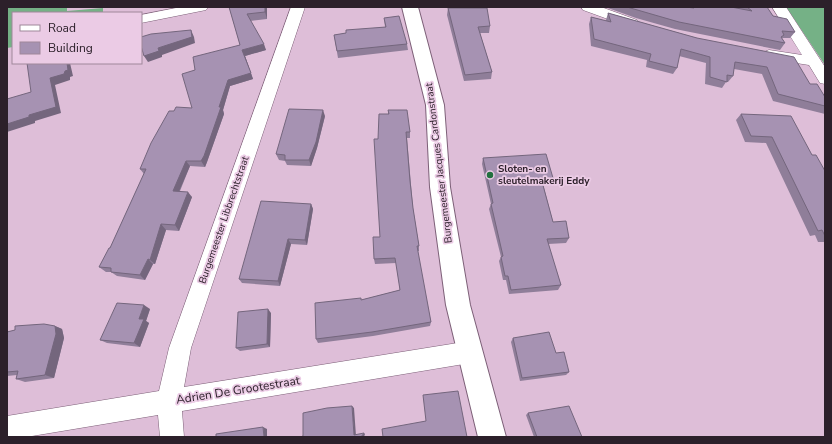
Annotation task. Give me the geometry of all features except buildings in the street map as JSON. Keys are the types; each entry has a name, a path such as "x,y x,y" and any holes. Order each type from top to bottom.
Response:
{"street":[{"path":"142,19 202,7"},
{"name":"Burgemeester Libbrechtstraat","path":"172,437 169,401 180,348 298,7"},
{"name":"Burgemeester Jacques Cardonstraat","path":"410,7 414,18 434,105 440,187 458,305 492,437"},
{"path":"588,7 614,18 648,28"},
{"path":"779,7 825,78"},
{"path":"755,52 783,58 813,61"},
{"name":"Adrien De Grootestraat","path":"7,428 470,352"}],"green space":[{"path":"7,7 67,7 67,11 103,8 103,12 12,12 12,47 7,48"},
{"path":"786,7 825,7 825,65"}],"place":[{"name":"Sloten- en sleutelmakerij Eddy","path":"490,175"}]}
